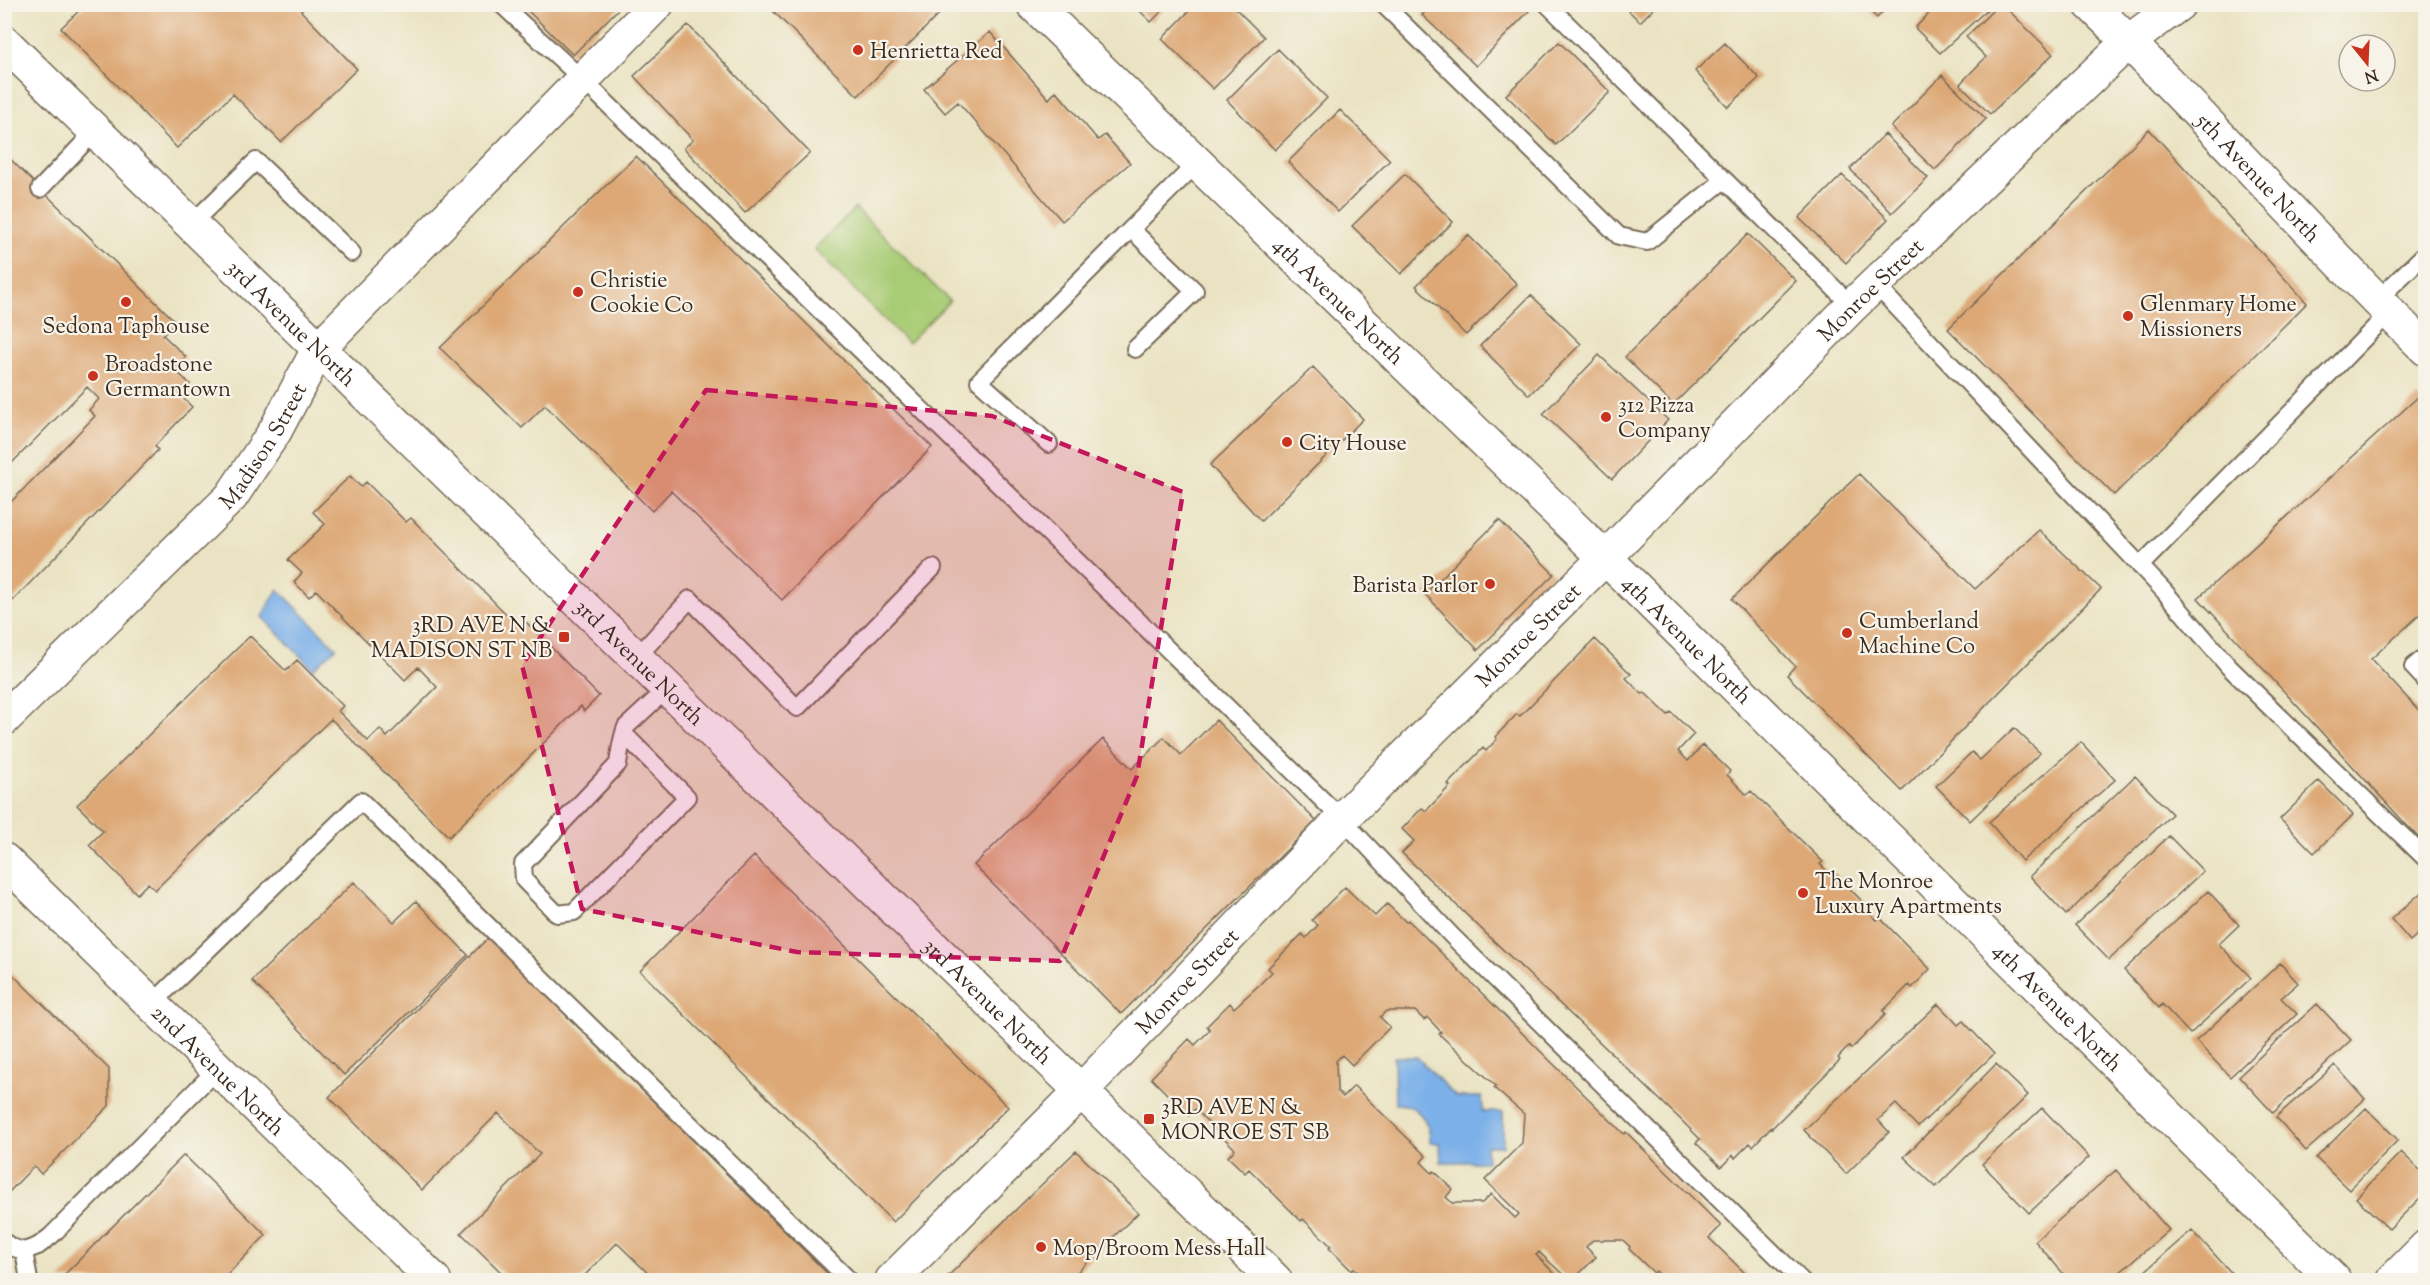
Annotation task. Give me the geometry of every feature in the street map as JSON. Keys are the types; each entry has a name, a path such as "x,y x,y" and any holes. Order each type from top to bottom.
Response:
{"street":[{"name":"Madison Street","path":"4,719 231,497 275,431 319,348 657,4"},
{"name":"4th Avenue North","path":"1033,4 1605,558 2334,1281"},
{"name":"5th Avenue North","path":"2090,4 2160,72 2382,307 2426,349"},
{"name":"Monroe Street","path":"892,1281 1081,1090 1342,819 1605,558 1852,306 2128,42 2179,4"},
{"name":"3rd Avenue North","path":"4,42 1275,1281"},
{"name":"2nd Avenue North","path":"4,860 434,1281"},
{"path":"2393,1281 2426,1247"}],"lane":[{"path":"501,4 582,79 1342,819 1452,936 1801,1281"},
{"path":"1383,4 1619,236 1647,243 1724,180"},
{"path":"1547,4 1852,306"},
{"path":"39,189 96,130"},
{"path":"191,224 255,162 352,253"},
{"path":"1049,444 979,381 1196,164"},
{"path":"1131,230 1195,291 1135,349"},
{"path":"2140,566 2382,307 2426,253"},
{"path":"1875,284 2140,566 2229,667 2426,859"},
{"path":"636,658 690,599 797,708 933,568"},
{"path":"2426,656 2413,667 2426,681"},
{"path":"624,734 687,797 574,912 557,914 524,880 523,864 618,764 624,734 626,727 668,688"},
{"path":"152,1004 361,801 849,1281"},
{"path":"4,1242 24,1251 38,1246 51,1236 217,1069"},
{"path":"24,1251 29,1281"}],"highlighted area":[{"path":"706,390 992,416 1183,492 1137,776 1060,961 797,952 582,909 522,665"}],"green space":[{"path":"855,208 950,301 908,343 814,249"}],"water":[{"path":"278,589 336,648 313,669 262,617"},
{"path":"1394,1057 1417,1057 1456,1097 1482,1097 1483,1112 1503,1112 1503,1146 1486,1146 1487,1162 1441,1162 1440,1143 1430,1143 1428,1128 1421,1115 1410,1107 1395,1104"}],"building":[{"path":"86,4 308,4 301,11 357,69 281,142 233,94 177,148 61,28"},
{"path":"521,4 623,4 573,55"},
{"name":"Henrietta Red","path":"766,4 949,4 858,96"},
{"path":"1133,4 1169,4 1151,22"},
{"path":"1196,4 1231,4 1264,37 1213,89 1162,39"},
{"path":"1432,4 1523,4 1529,11 1476,66 1422,15"},
{"path":"1622,4 1658,4 1640,22"},
{"path":"1863,4 1890,4 1877,18"},
{"path":"1938,4 1993,4 1940,53 1915,28"},
{"path":"1999,4 2002,4 2053,54 1990,114 1960,84 1986,57 1966,37"},
{"path":"688,25 810,153 745,213 684,148 693,140 634,76"},
{"path":"990,32 1049,99 1056,91 1098,140 1105,135 1130,163 1062,221 958,102 945,113 924,89"},
{"path":"1559,42 1610,92 1556,145 1506,95"},
{"path":"1725,43 1759,78 1728,107 1695,71"},
{"path":"1278,49 1327,98 1275,150 1227,100"},
{"path":"1942,75 1986,119 1935,170 1891,127"},
{"path":"1340,110 1390,160 1338,212 1288,162"},
{"name":"Glenmary Home Missioners","path":"2149,129 2307,303 2114,495 1948,329"},
{"path":"1885,134 1928,178 1892,213 1850,169"},
{"name":"Broadstone Germantown","path":"5,154 176,322 163,335 186,357 174,369 190,384 180,395 192,407 155,446 158,450 4,610 4,497 10,503 95,416 89,410 99,399 87,387 5,470"},
{"path":"636,156 932,447 782,600 671,491 652,511 545,405 522,428 440,348"},
{"path":"1405,174 1453,222 1401,274 1352,226"},
{"path":"1842,175 1888,219 1846,263 1799,218"},
{"path":"1748,234 1796,281 1673,405 1625,357"},
{"path":"1468,235 1517,284 1466,335 1416,286"},
{"path":"1531,295 1581,344 1529,395 1480,346"},
{"name":"312 Pizza Company","path":"1599,355 1668,420 1612,479 1543,414"},
{"name":"City House","path":"1313,367 1363,419 1261,521 1210,465"},
{"path":"2418,397 2426,405 2426,609 2371,659 2426,718 2426,846 2198,598"},
{"path":"1859,474 1975,589 2039,530 2101,589 1902,791 1787,675 1795,666 1732,599"},
{"path":"350,476 361,487 366,482 406,522 411,518 520,628 526,622 599,696 584,711 581,706 449,837 331,719 155,890 148,883 137,894 89,845 103,831 77,805 250,636 286,671 297,660 343,706 338,711 368,741 380,729 387,737 437,687 418,667 405,680 316,590 309,597 294,582 302,573 288,560 325,524 313,512"},
{"name":"Barista Parlor","path":"1499,520 1554,574 1478,650 1425,594"},
{"path":"1595,639 1631,674 1626,678 1642,694 1645,693 1668,715 1671,712 1694,734 1678,751 1688,761 1703,745 1730,771 1727,775 1747,795 1751,791 1823,862 1820,864 1831,875 1834,873 1869,908 1866,910 1877,920 1880,918 1930,969 1912,988 1909,985 1883,1011 1886,1014 1851,1049 1849,1046 1838,1058 1840,1060 1753,1146 1750,1143 1735,1158 1733,1155 1721,1167 1696,1143 1700,1139 1680,1119 1402,853 1414,841 1402,829 1422,808 1426,811 1450,786 1448,784 1483,748 1486,751 1497,739 1495,737 1517,714 1520,716"},
{"path":"1216,720 1316,821 1121,1014 974,865 1103,739 1132,769 1164,737 1181,755"},
{"path":"2014,728 2040,753 1970,821 1936,786 1972,752 1980,760"},
{"path":"2081,742 2115,780 2022,861 1989,822"},
{"path":"2135,776 2172,814 2066,915 2030,876"},
{"path":"2319,781 2353,815 2314,853 2280,819"},
{"path":"2169,836 2203,871 2109,960 2075,925"},
{"path":"754,856 1008,1107 893,1222 640,971"},
{"path":"354,882 394,922 416,901 468,955 344,1075 252,981"},
{"path":"1345,887 1375,916 1387,904 1406,922 1408,920 1624,1134 1626,1132 1721,1226 1709,1238 1752,1280 1662,1280 1662,1277 1656,1271 1654,1273 1623,1240 1593,1240 1586,1247 1596,1257 1573,1280 1569,1280 1539,1252 1536,1255 1557,1276 1552,1280 1367,1280 1354,1268 1352,1271 1329,1248 1331,1246 1303,1219 1301,1221 1249,1169 1245,1173 1228,1157 1235,1149 1195,1109 1189,1116 1151,1078 1189,1039 1195,1045 1210,1030 1207,1026 1230,1003 1234,1008 1259,985 1272,972 1268,968 1302,934 1306,938 1318,925 1312,920","holes":["1386,1011 1415,1011 1424,1020 1427,1017 1441,1032 1439,1034 1524,1114 1522,1143 1485,1180 1519,1214 1515,1218 1491,1194 1482,1203 1452,1203 1446,1197 1453,1189 1421,1162 1426,1156 1354,1086 1343,1097 1337,1091 1336,1061 1342,1055 1352,1065 1390,1027 1380,1017"]},
{"path":"2208,891 2239,925 2219,944 2251,978 2190,1034 2162,1004 2159,1008 2124,970"},
{"path":"2423,891 2426,894 2426,927 2410,941 2391,919"},
{"path":"488,938 834,1280 655,1280 617,1243 580,1280 509,1280 461,1233 540,1154 498,1113 422,1190 329,1097"},
{"path":"2280,963 2298,983 2281,998 2297,1014 2230,1077 2196,1041"},
{"path":"4,966 109,1069 109,1106 41,1174 34,1166 7,1194 4,1192"},
{"path":"1938,1004 1958,1025 1963,1021 1994,1054 1918,1127 1896,1104 1878,1120 1889,1132 1846,1174 1804,1130"},
{"path":"2317,1004 2351,1040 2273,1113 2239,1076"},
{"path":"1996,1064 2028,1095 1936,1187 1904,1157"},
{"path":"2335,1065 2365,1099 2306,1151 2276,1117"},
{"path":"2042,1108 2089,1157 2029,1213 1982,1164"},
{"path":"2366,1108 2398,1140 2349,1190 2316,1158"},
{"name":"Mop/Broom Mess Hall","path":"1076,1151 1138,1213 1069,1280 944,1280"},
{"path":"2401,1152 2426,1176 2426,1192 2389,1229 2356,1198"},
{"path":"184,1155 266,1235 222,1280 59,1280"},
{"path":"2116,1170 2169,1230 2111,1280 2069,1280 2035,1241"},
{"path":"2192,1230 2238,1280 2135,1280"}],"place":[{"name":"Henrietta Red","path":"858,50"},
{"name":"Christie Cookie Co","path":"578,292"},
{"name":"Sedona Taphouse","path":"126,302"},
{"name":"Glenmary Home Missioners","path":"2128,316"},
{"name":"Broadstone Germantown","path":"93,376"},
{"name":"312 Pizza Company","path":"1606,417"},
{"name":"City House","path":"1287,442"},
{"name":"Barista Parlor","path":"1490,584"},
{"name":"Cumberland Machine Co","path":"1847,633"},
{"name":"3RD AVE N & MADISON ST NB","path":"564,637"},
{"name":"The Monroe Luxury Apartments","path":"1803,893"},
{"name":"3RD AVE N & MONROE ST SB","path":"1149,1119"},
{"name":"Mop/Broom Mess Hall","path":"1041,1247"}]}
